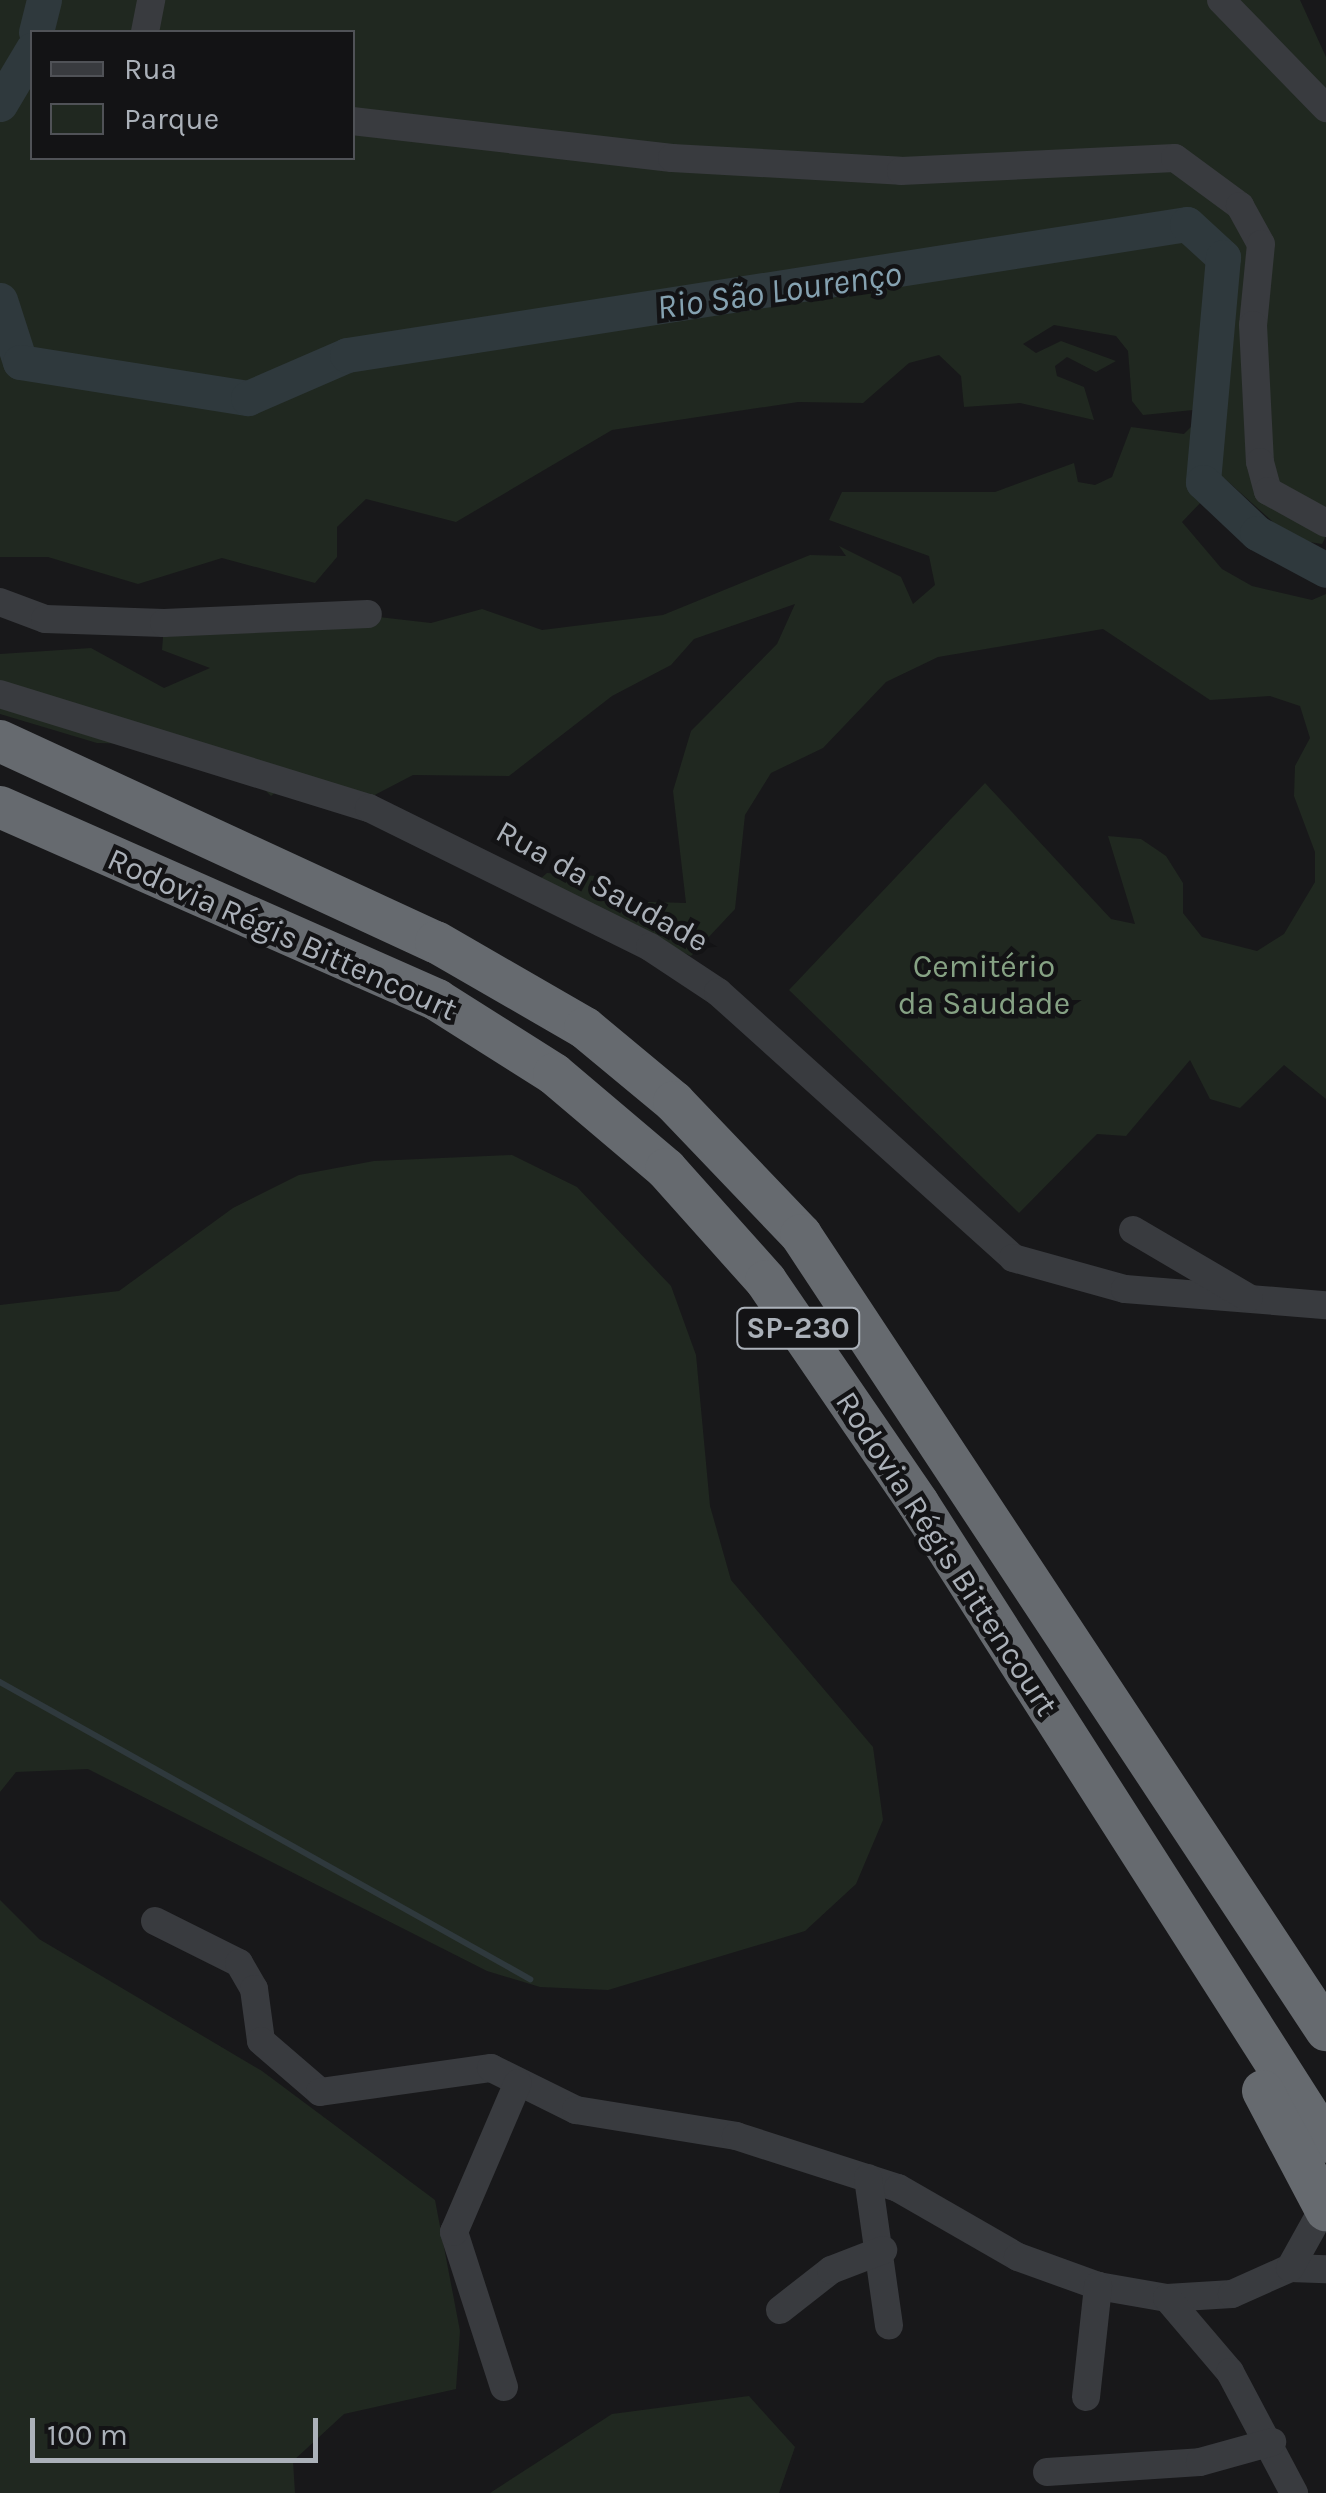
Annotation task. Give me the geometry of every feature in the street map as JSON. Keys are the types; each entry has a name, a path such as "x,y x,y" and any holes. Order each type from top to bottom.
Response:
{"highway":[{"name":"Rodovia Régis Bittencourt","path":"0,741 436,942 585,1028 674,1102 800,1236 1326,2030"},
{"name":"Rodovia Régis Bittencourt","path":"0,807 437,1000 554,1074 666,1169 766,1281 1326,2142"},
{"path":"1126,1830 1164,1925 1325,2209"}],"street":[{"path":"145,30 151,0"},
{"path":"1221,0 1326,108"},
{"path":"355,122 672,158 901,171 1175,158 1240,206 1262,244 1253,324 1260,462 1268,490 1326,523"},
{"path":"0,602 45,619 164,623 368,614"},
{"name":"Rua da Saudade","path":"0,694 370,808 650,947 718,992 1013,1258 1125,1288 1259,1304 1326,1305"},
{"path":"1133,1230 1259,1304"},
{"path":"156,1921 238,1963 254,1989 261,2041 320,2092 478,2066 576,2110 736,2136 868,2178 1018,2257 1098,2286 1167,2298 1232,2294 1290,2268 1326,2269"},
{"path":"504,2387 454,2232 518,2084"},
{"path":"868,2178 882,2250 889,2326"},
{"path":"1290,2268 1325,2209"},
{"path":"780,2310 831,2270 882,2250"},
{"path":"1086,2397 1098,2286"},
{"path":"1167,2298 1272,2442 1294,2493"},
{"path":"1047,2472 1200,2462 1272,2442"}],"green space":[{"name":"Cemitério da Saudade","path":"0,0 1300,0 1326,57 1326,536 1322,544 1292,539 1224,478 1182,522 1222,569 1252,586 1312,600 1326,594 1326,1099 1284,1065 1240,1108 1210,1099 1190,1060 1126,1136 1097,1134 1019,1213 789,990 985,783 1111,919 1135,924 1108,836 1141,839 1166,856 1183,883 1183,913 1202,937 1257,951 1284,934 1315,882 1315,852 1294,796 1295,766 1310,738 1300,706 1270,696 1210,700 1103,629 938,657 886,682 823,748 771,773 745,815 735,909 691,956 533,885 547,873 597,876 619,901 686,903 673,791 691,731 777,644 795,604 694,639 671,665 612,696 509,776 413,775 367,799 282,787 271,796 257,782 137,744 97,743 0,714 0,654 91,648 164,688 210,668 162,650 163,637 361,615 431,623 482,609 542,630 663,615 810,555 846,556 839,546 901,577 913,604 935,585 929,556 829,520 842,492 995,492 1074,463 1078,482 1095,485 1112,477 1131,427 1184,434 1200,418 1193,410 1143,415 1132,401 1128,351 1116,336 1054,325 1023,344 1036,353 1061,341 1116,361 1096,372 1067,357 1055,366 1057,376 1084,387 1094,420 1020,403 964,407 961,376 939,355 909,363 863,403 798,402 612,430 456,522 366,499 337,527 337,557 315,583 222,558 138,584 48,557 0,557"},
{"path":"512,1155 577,1187 671,1286 696,1355 710,1506 731,1580 873,1747 883,1820 856,1884 805,1931 608,1990 540,1987 487,1971 88,1769 16,1772 0,1792 0,1305 119,1291 233,1208 299,1175 374,1161"},
{"path":"0,1900 39,1939 262,2071 435,2200 460,2331 456,2389 344,2414 293,2461 295,2493 0,2493"},
{"path":"749,2396 795,2447 779,2493 490,2493 612,2414"}],"waterway":[{"name":"Rio São Lourenço","path":"36,30 44,0"},
{"name":"Rio São Lourenço","path":"0,104 30,53"},
{"name":"Rio São Lourenço","path":"0,300 20,362 248,398 347,355 1187,224 1223,257 1203,482 1257,533 1326,570"},
{"path":"0,1682 530,1979"}]}
